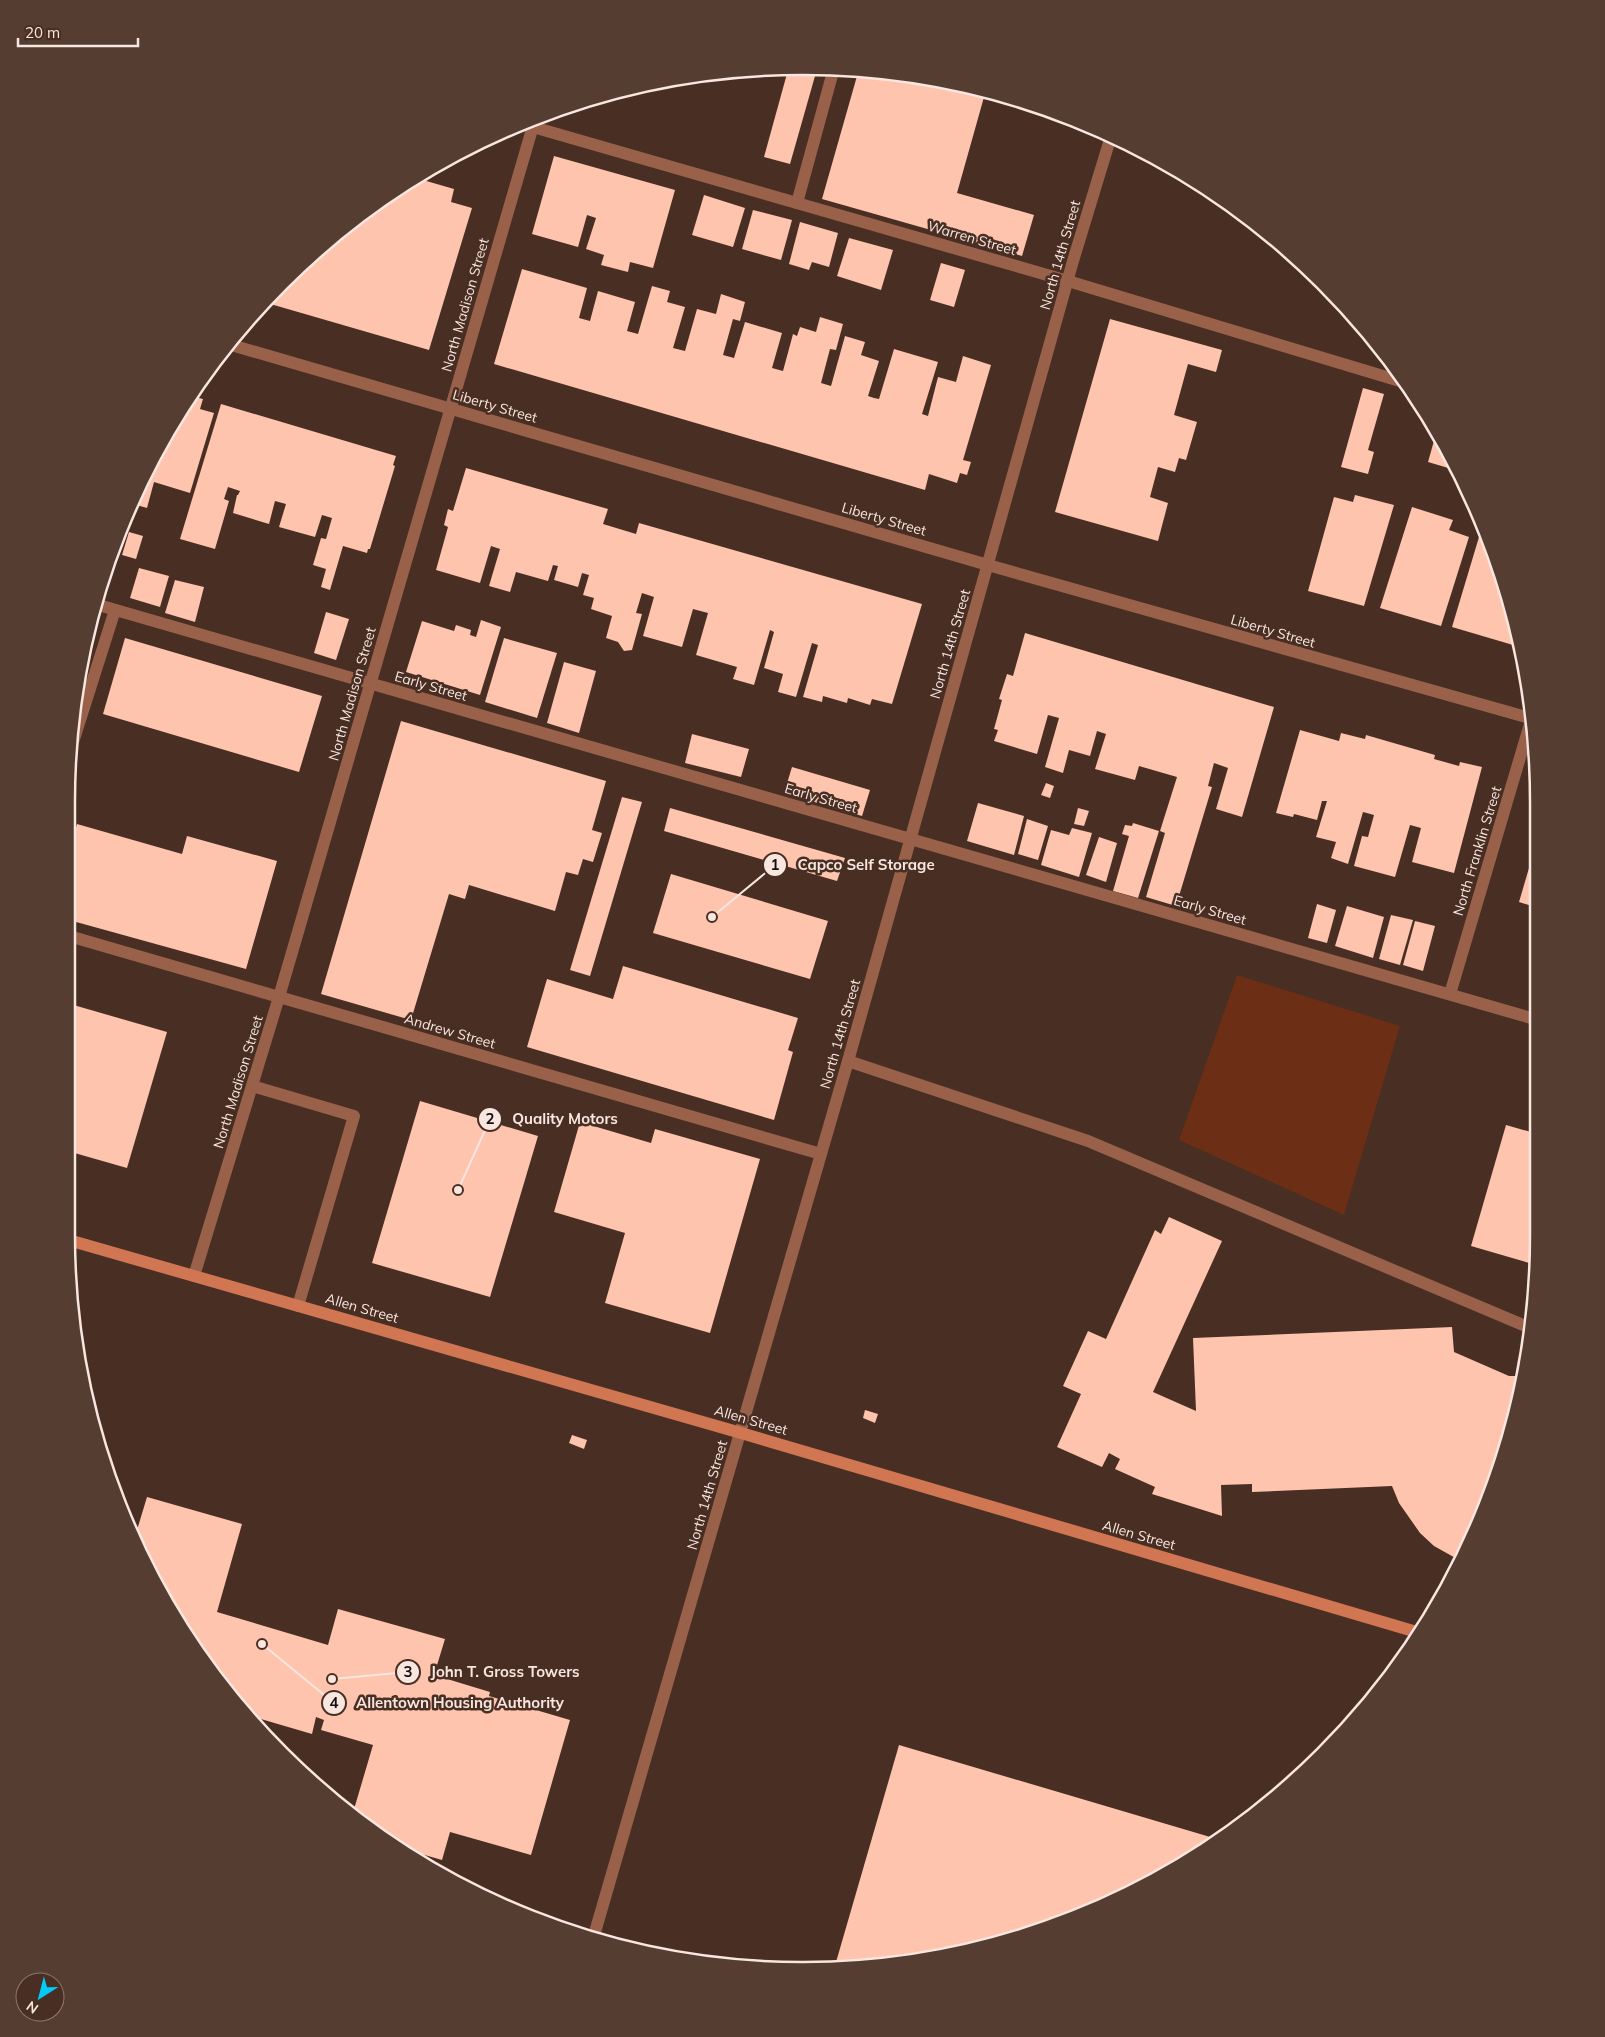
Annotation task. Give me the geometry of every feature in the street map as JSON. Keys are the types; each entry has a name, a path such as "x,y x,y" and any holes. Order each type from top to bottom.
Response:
{"street":[{"path":"797,203 832,76"},
{"name":"Warren Street","path":"539,125 1394,380"},
{"name":"North Madison Street","path":"194,1276 279,997 533,127"},
{"name":"North 14th Street","path":"595,1931 822,1154 1068,281 1109,143"},
{"name":"Liberty Street","path":"236,346 988,565 1525,716"},
{"name":"Early Street","path":"102,606 1530,1018"},
{"path":"80,720 115,610"},
{"name":"North Franklin Street","path":"1450,994 1526,737"},
{"name":"Andrew Street","path":"75,938 822,1154"},
{"path":"848,1061 1088,1140 1524,1326"},
{"path":"252,1086 354,1116 298,1306"},
{"name":"Allen Street","path":"75,1242 741,1433 1412,1631"}],"shaded area":[{"path":"1237,975 1400,1026 1344,1215 1179,1140"}],"building":[{"path":"786,76 815,76 790,164 764,157"},
{"path":"857,78 897,81 984,98 957,193 1034,215 1022,256 822,199"},
{"path":"554,156 675,190 653,268 630,262 628,272 601,265 604,255 586,249 596,218 587,215 578,247 532,234"},
{"path":"425,181 454,189 451,202 472,208 429,350 273,305 323,256 360,225"},
{"path":"704,195 745,208 733,247 692,235"},
{"path":"753,210 792,220 781,260 742,249"},
{"path":"800,222 838,233 829,267 812,262 809,270 789,264"},
{"path":"849,238 893,250 881,290 837,276"},
{"path":"941,263 965,270 954,307 930,300"},
{"path":"522,269 587,288 579,318 590,321 598,291 635,302 627,331 638,334 652,286 670,291 667,302 685,307 673,348 685,351 697,309 716,314 721,294 745,302 740,321 733,319 723,355 734,358 745,322 782,333 772,368 783,371 793,334 797,336 800,327 816,332 820,317 843,324 836,350 830,349 821,383 831,386 845,336 865,342 861,355 879,361 868,396 874,398 879,399 894,349 938,362 922,414 928,416 938,377 956,382 963,356 991,365 963,460 971,462 967,475 960,473 957,483 929,474 925,490 494,364"},
{"path":"1110,319 1222,350 1216,372 1188,364 1174,415 1197,422 1186,460 1179,458 1175,472 1158,467 1150,497 1168,503 1158,541 1055,512"},
{"path":"1363,388 1384,394 1368,450 1374,452 1368,474 1341,467"},
{"path":"198,398 203,399 200,409 214,413 190,493 154,482 147,508 139,506 150,481 172,439"},
{"path":"221,404 396,456 393,465 395,466 370,549 368,549 367,553 343,546 330,590 321,587 326,569 313,565 321,538 326,539 332,518 322,515 315,537 279,527 286,504 275,501 269,524 233,513 237,495 240,491 228,487 224,499 229,501 215,549 180,539"},
{"path":"1434,441 1448,468 1428,462"},
{"path":"466,468 608,509 603,524 636,534 639,523 922,604 892,704 872,699 870,705 848,698 847,703 823,696 822,702 803,697 818,645 812,643 796,697 778,692 783,674 764,668 774,632 770,630 754,685 733,679 737,667 696,655 708,613 693,609 682,647 643,636 654,597 642,593 636,613 642,614 632,650 624,651 618,642 606,638 612,616 591,609 594,598 583,595 589,575 582,573 578,587 554,580 558,566 553,565 548,581 516,572 510,592 489,586 500,549 491,546 480,583 436,570 448,527 444,525 448,509 453,511"},
{"path":"1355,495 1394,505 1364,606 1308,591 1334,497 1353,502"},
{"path":"1412,507 1453,520 1449,530 1469,537 1441,626 1380,608"},
{"path":"129,532 143,536 136,559 122,555"},
{"path":"1479,536 1505,614 1512,645 1452,627"},
{"path":"139,568 169,576 160,607 130,598"},
{"path":"175,580 204,587 195,622 165,613"},
{"path":"326,612 349,619 336,660 314,653"},
{"path":"481,620 501,627 480,695 406,672 422,621 454,631 456,625 471,630 470,635 476,637"},
{"path":"1025,633 1274,707 1242,817 1216,809 1228,768 1214,763 1208,786 1212,787 1176,906 1146,897 1165,833 1160,831 1177,777 1139,766 1135,780 1095,769 1106,734 1097,731 1090,756 1069,750 1063,773 1045,767 1059,718 1048,715 1037,754 994,741 998,730 994,729 1002,700 999,699 1007,674 1013,676"},
{"path":"125,638 322,696 299,772 103,714"},
{"path":"504,638 557,653 537,718 485,702"},
{"path":"564,662 596,671 579,733 547,723"},
{"path":"401,721 606,781 592,830 602,833 593,862 583,859 578,875 566,872 555,911 469,885 465,899 449,894 411,1020 321,994"},
{"path":"1300,730 1339,741 1341,733 1365,739 1366,735 1435,755 1434,759 1459,766 1460,762 1482,767 1454,873 1412,862 1421,828 1410,825 1395,877 1354,866 1362,836 1368,837 1374,815 1363,812 1348,864 1331,858 1336,842 1316,837 1327,801 1322,801 1317,820 1294,814 1293,817 1276,813"},
{"path":"692,734 749,749 741,777 685,763"},
{"path":"792,767 870,790 862,816 784,793"},
{"path":"1046,783 1054,786 1050,798 1041,795"},
{"path":"622,797 642,802 590,976 570,970"},
{"path":"978,803 1024,816 1014,855 967,841"},
{"path":"670,808 845,858 837,881 664,831"},
{"path":"1078,808 1089,811 1084,826 1074,824"},
{"path":"1027,819 1048,826 1038,860 1018,854"},
{"path":"1133,823 1159,831 1138,898 1113,891 1129,836 1122,834 1125,825 1132,826"},
{"path":"77,824 182,854 187,836 277,861 246,969 75,922 75,831"},
{"path":"1072,828 1092,833 1079,877 1041,865 1051,830 1069,835"},
{"path":"1099,837 1117,843 1106,882 1086,875"},
{"path":"1530,865 1530,905 1519,902"},
{"path":"671,874 828,921 810,979 653,933"},
{"path":"1317,904 1336,910 1327,943 1308,938"},
{"path":"1347,906 1384,917 1373,958 1335,946"},
{"path":"1391,915 1413,920 1400,965 1379,959"},
{"path":"1415,921 1435,926 1423,971 1403,965"},
{"path":"623,966 798,1018 788,1050 793,1052 774,1120 527,1047 547,979 613,999"},
{"path":"75,1005 167,1032 127,1168 75,1153"},
{"path":"420,1101 538,1136 490,1297 372,1263"},
{"path":"580,1122 651,1143 655,1129 760,1159 710,1333 605,1303 625,1233 554,1212"},
{"path":"1506,1125 1530,1132 1529,1263 1471,1246"},
{"path":"1169,1217 1222,1241 1153,1392 1196,1411 1193,1338 1452,1327 1454,1352 1509,1376 1516,1376 1505,1423 1491,1468 1475,1513 1454,1557 1434,1546 1420,1533 1399,1503 1392,1486 1252,1492 1252,1484 1221,1485 1222,1516 1152,1494 1155,1487 1115,1469 1120,1459 1109,1453 1102,1467 1057,1447 1081,1394 1063,1386 1088,1331 1106,1339 1155,1230 1161,1234"},
{"path":"865,1410 878,1414 875,1423 863,1418"},
{"path":"572,1435 587,1440 584,1449 569,1443"},
{"path":"147,1497 242,1524 217,1612 328,1645 338,1609 445,1639 434,1675 490,1692 489,1696 570,1720 531,1855 450,1832 442,1860 422,1854 360,1812 355,1807 373,1745 321,1730 324,1720 316,1717 312,1734 261,1719 225,1677 198,1639 172,1598 137,1529"},
{"path":"899,1745 1210,1837 1166,1865 1124,1887 1081,1907 1036,1923 991,1937 944,1948 897,1956 836,1961"}],"place":[{"name":"Capco Self Storage","path":"712,917"},
{"name":"Quality Motors","path":"458,1190"},
{"name":"Allentown Housing Authority","path":"262,1644"},
{"name":"John T. Gross Towers","path":"332,1679"}]}
